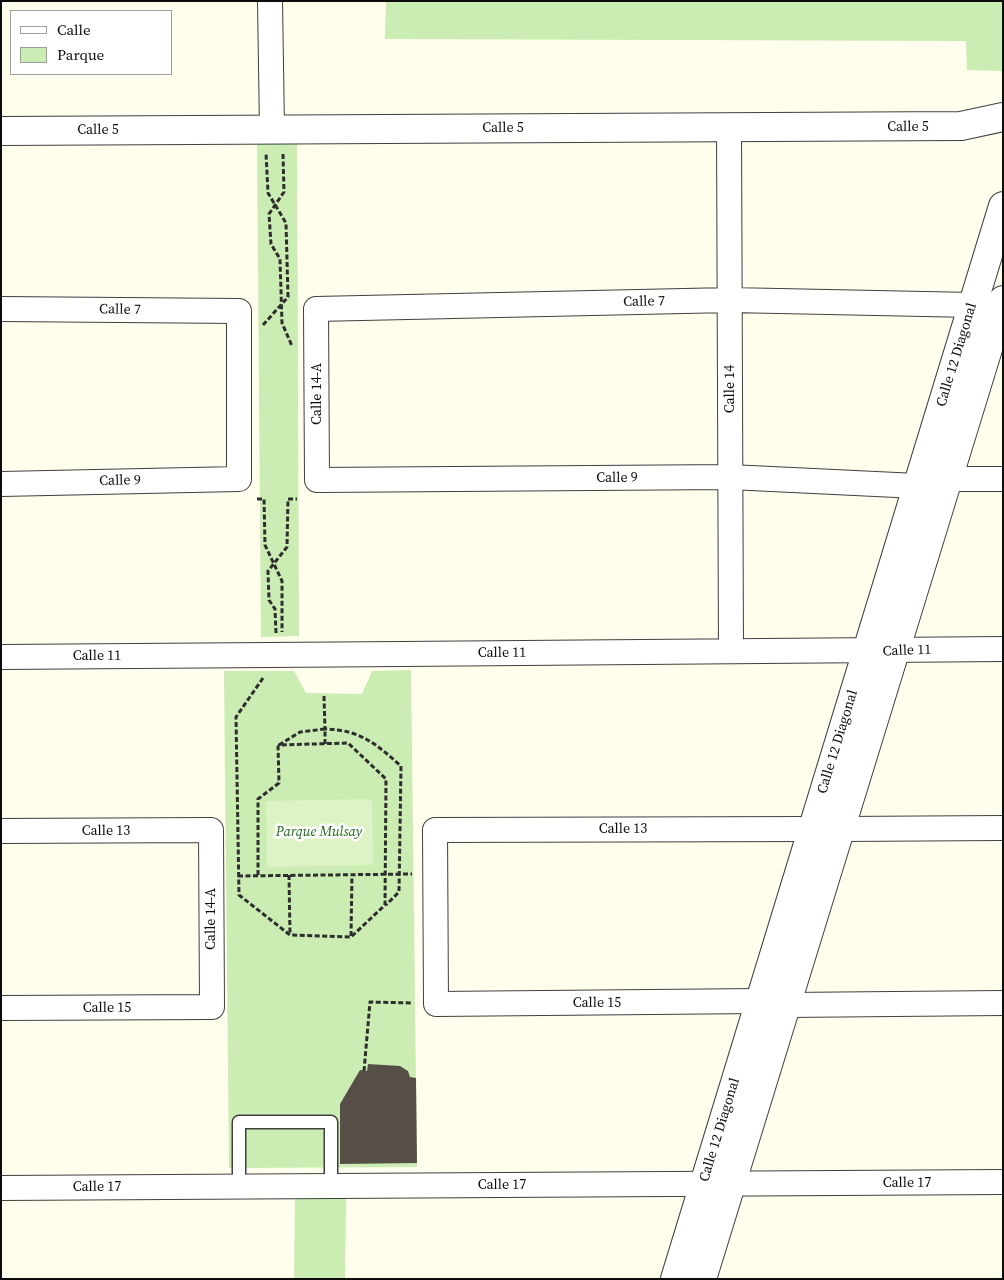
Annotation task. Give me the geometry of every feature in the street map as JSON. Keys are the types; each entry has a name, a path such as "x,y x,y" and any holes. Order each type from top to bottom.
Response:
{"street":[{"path":"270,1 274,142"},
{"name":"Calle 5","path":"1,131 274,142 729,127 961,126 1003,117"},
{"name":"Calle 14","path":"729,127 731,651"},
{"name":"Calle 12 Diagonal","path":"702,1279 717,1184 759,1001 1003,206"},
{"name":"Calle 7","path":"316,309 730,300 972,305"},
{"name":"Calle 12 Diagonal","path":"674,1279 717,1184 786,1005 1002,303"},
{"name":"Calle 7","path":"1,309 239,311 239,479"},
{"name":"Calle 14-A","path":"316,309 317,480"},
{"name":"Calle 9","path":"317,480 730,477 917,486"},
{"path":"948,479 1003,478"},
{"name":"Calle 9","path":"1,484 239,479"},
{"name":"Calle 11","path":"1,657 731,651 866,652 1003,649"},
{"path":"840,829 1003,828"},
{"name":"Calle 13","path":"426,1003 435,830 812,829"},
{"name":"Calle 14-A","path":"211,830 212,1007"},
{"name":"Calle 13","path":"1,831 211,830"},
{"name":"Calle 15","path":"426,1003 759,1001"},
{"path":"786,1005 1003,1003"},
{"name":"Calle 15","path":"1,1008 212,1007"},
{"name":"Calle 17","path":"1,1188 1003,1182"}],"lane":[{"path":"239,1187 239,1122 331,1122 331,1186"}],"path":[{"path":"262,326 288,297 286,223 268,193 274,142"},
{"path":"274,142 284,192 269,214 271,244 280,260 282,323 293,348"},
{"path":"257,499 264,499 264,545 282,581 282,634"},
{"path":"276,634 275,609 269,600 268,571 287,546 288,499 297,499"},
{"path":"265,675 236,717 239,895 290,936 350,937 399,892 401,766 376,743 345,730 324,729 300,732 278,745"},
{"path":"324,696 325,744"},
{"path":"278,745 348,743 386,779 385,905"},
{"path":"258,876 258,799 279,783 278,745"},
{"path":"350,937 352,874"},
{"path":"231,876 416,874"},
{"path":"289,875 290,936"},
{"path":"364,1071 370,1002 426,1003"}],"green space":[{"path":"386,1 1003,1 1003,71 967,70 966,41 385,39"},
{"path":"257,142 297,142 299,636 261,637"},
{"name":"Parque Mulsay","path":"411,670 417,1167 229,1168 224,671 294,671 306,693 362,694 372,671"},
{"path":"372,799 373,865 267,867 266,801"},
{"path":"346,1198 345,1279 294,1279 295,1199"}],"building":[{"path":"368,1064 400,1066 408,1071 410,1077 416,1078 417,1163 340,1164 340,1104 360,1070 367,1071"}]}
